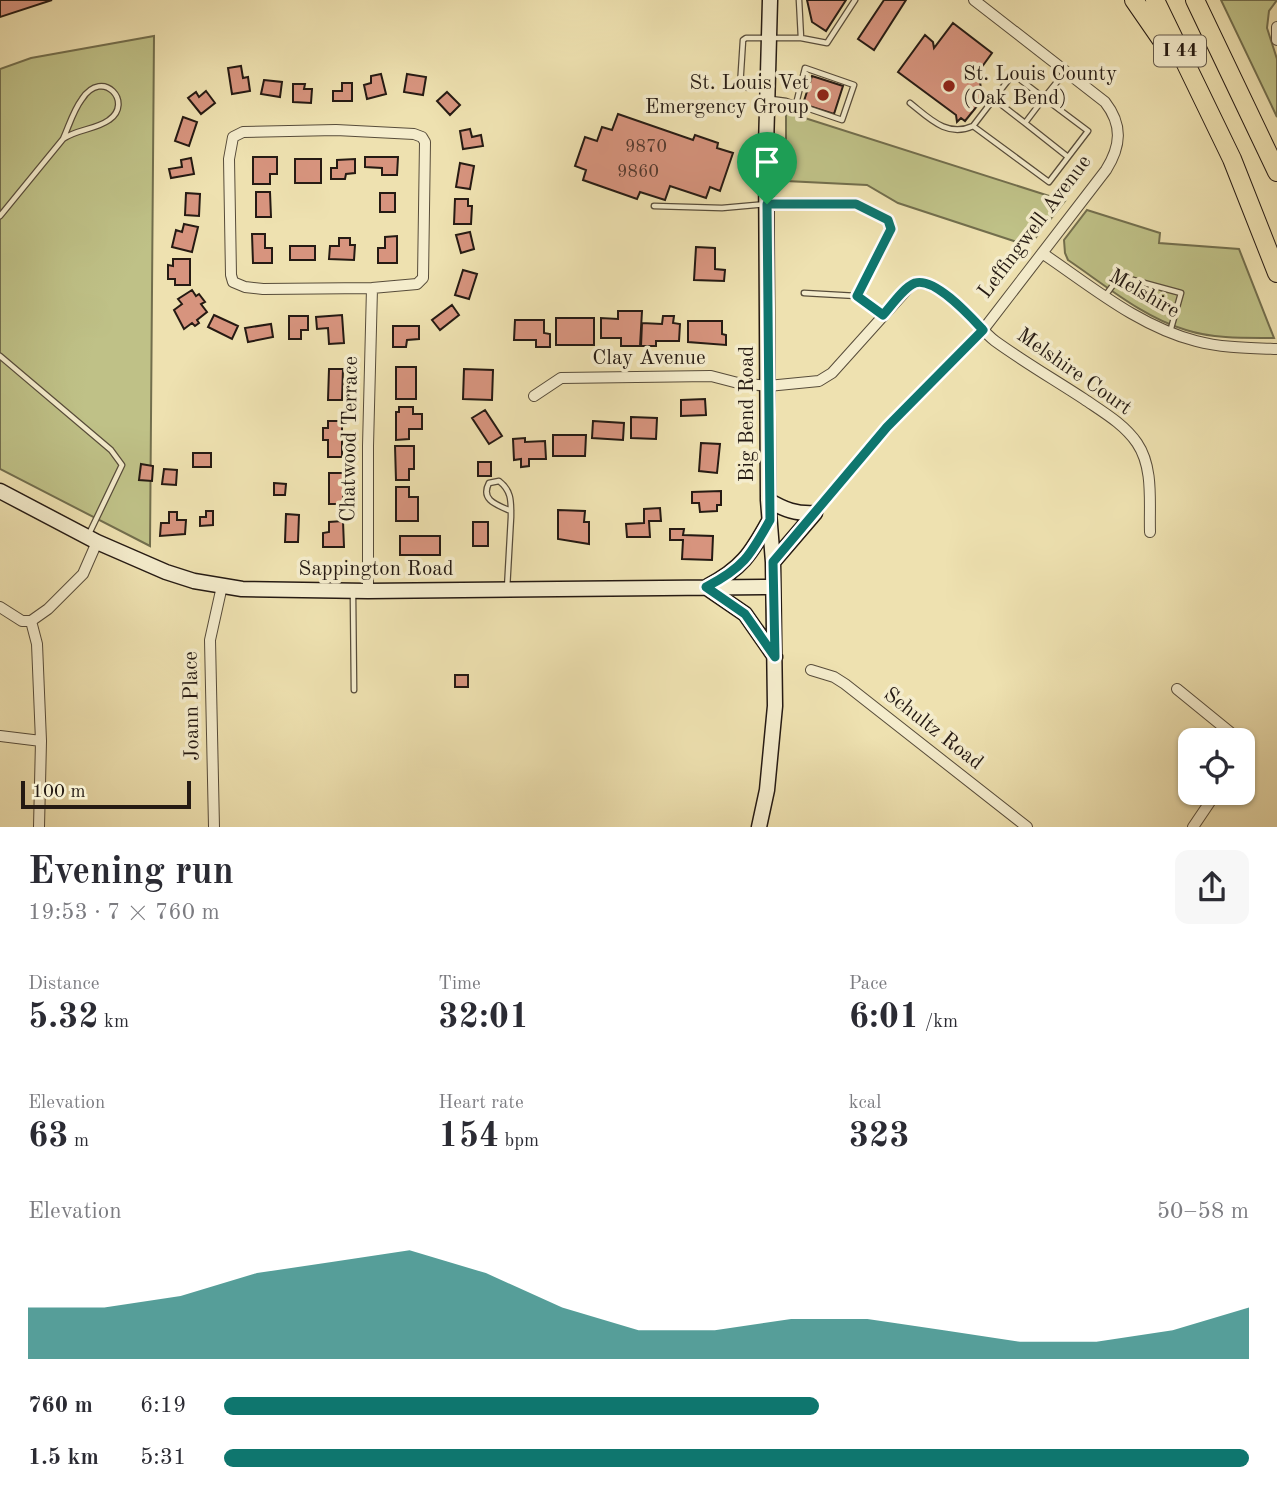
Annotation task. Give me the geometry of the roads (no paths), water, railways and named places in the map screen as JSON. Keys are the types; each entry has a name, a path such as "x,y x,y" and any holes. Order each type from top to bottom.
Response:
{"highway":[{"path":"1134,0 1204,102"},
{"name":"I 44","path":"1155,0 1251,205 1277,273"},
{"name":"I 44","path":"1195,0 1277,172"}],"main road":[{"name":"Big Bend Road","path":"759,827 767,790 775,706 773,562 768,500 767,94 770,0"},
{"name":"Sappington Road","path":"0,491 92,540 166,572 194,581 242,589 360,591 773,587"},
{"path":"768,500 788,511 799,514 815,513"},
{"name":"Leffingwell Avenue","path":"773,562 815,513"},
{"path":"770,520 743,564 706,587 745,614 775,657"}],"street":[{"path":"974,0 1065,71"},
{"path":"1277,27 1277,40"},
{"name":"Leffingwell Avenue","path":"815,513 887,427 983,330 1114,158 1119,129 1112,111 1105,102 1065,71"},
{"path":"336,130 381,131 422,137 426,152 422,278 417,284 372,288 262,289 233,282 229,159 233,137 243,132 336,130"},
{"name":"Melshire","path":"1042,253 1133,315 1170,333 1199,342 1277,349"},
{"name":"Melshire Court","path":"883,315 911,285 924,282 937,287 995,341 1113,418 1137,443 1149,467 1150,531"},
{"name":"Chatwood Terrace","path":"360,591 368,446 372,288"},
{"name":"Clay Avenue","path":"534,396 561,378 711,376 738,383 768,386 819,381 827,378 883,315"},
{"path":"0,607 22,621 31,621 48,609 83,574 92,540"},
{"name":"Joann Place","path":"214,827 210,640 222,586"},
{"path":"31,621 37,644 41,741 38,827"},
{"name":"Schultz Road","path":"811,670 834,677 845,684 1027,827"},
{"path":"1177,689 1225,728"},
{"path":"0,736 41,741"},
{"path":"1193,827 1208,805"}],"lane":[{"path":"799,0 801,38"},
{"path":"796,104 805,68 854,85 842,120 742,88 739,85 743,40 768,37 801,38 827,43 855,0"},
{"path":"1025,123 1065,71"},
{"path":"910,103 942,128 964,130 973,126 1013,75 1088,131 1049,181 973,126"},
{"path":"0,216 63,139 82,99 90,90 106,86 114,91 118,104 116,112 109,120 74,132 63,139"},
{"path":"994,99 1068,157"},
{"path":"654,206 722,208 767,204 856,204 888,220 891,229 857,296"},
{"path":"1105,296 1115,281 1122,277 1181,293 1170,333"},
{"path":"804,293 857,296 883,315"},
{"path":"0,356 111,450 122,465 92,540"},
{"path":"508,589 511,511 511,497 507,487 499,481 489,482 485,490 486,497 494,505 511,511"},
{"path":"354,690 360,591"}],"place":[{"name":"St. Louis County (Oak Bend)","path":"949,86"},
{"name":"St. Louis Vet Emergency Group","path":"823,95"}]}
